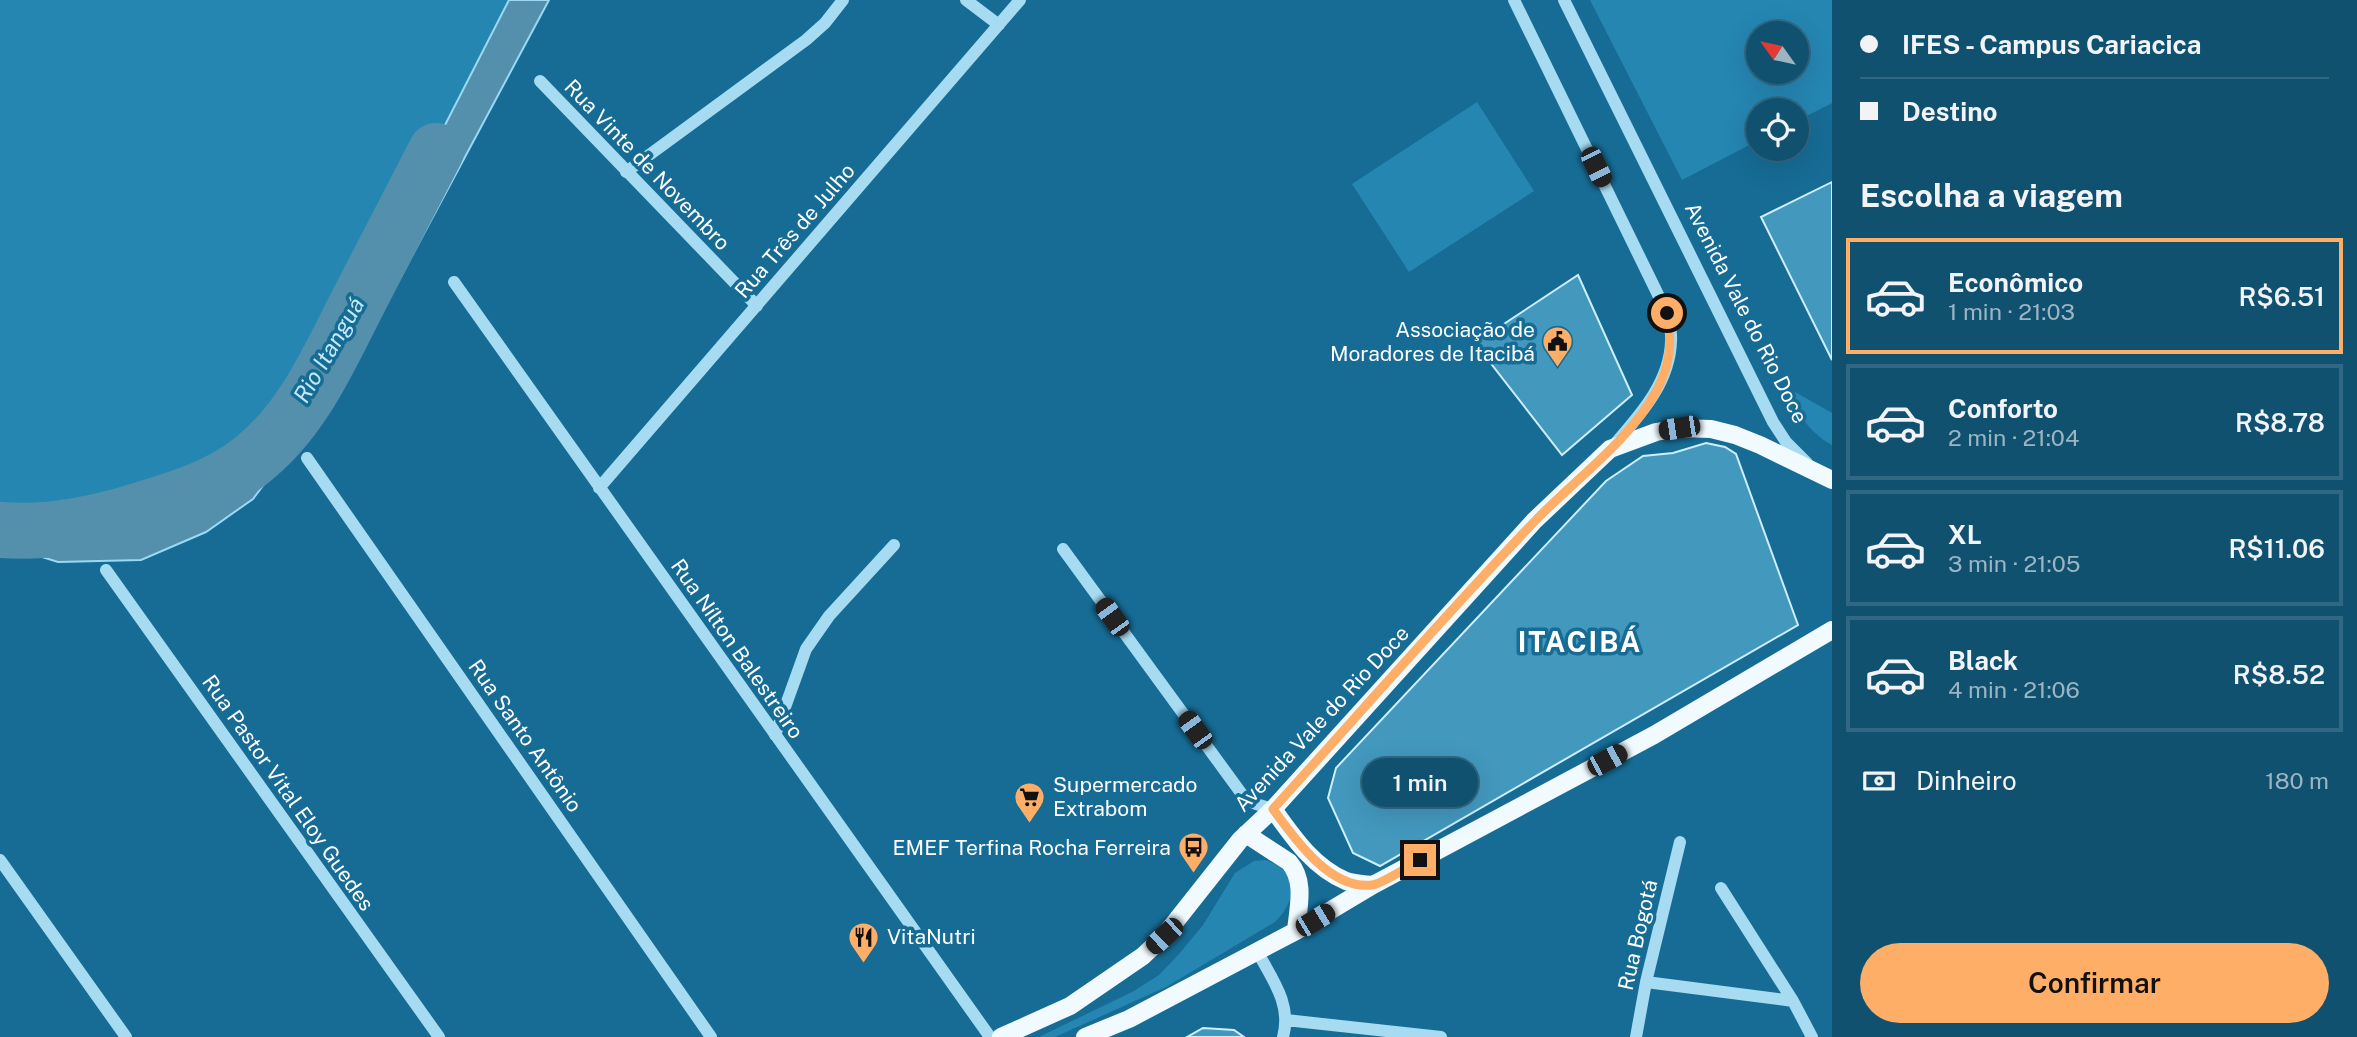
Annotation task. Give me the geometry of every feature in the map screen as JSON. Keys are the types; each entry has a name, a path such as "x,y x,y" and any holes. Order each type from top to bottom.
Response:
{"main road":[{"name":"Avenida Vale do Rio Doce","path":"1001,1037 1070,1006 1120,973 1164,936 1222,860 1273,809 1534,521 1610,449 1656,432 1679,428 1711,429 1735,435 1826,478"},
{"path":"1085,1037 1129,1019 1296,931 1373,885 1654,735 1832,631"},
{"path":"1273,809 1302,848 1324,867 1348,882 1373,885"},
{"path":"1246,834 1294,868 1300,892 1296,931"}],"street":[{"path":"626,172 806,40 825,23 843,0"},
{"path":"966,0 999,25"},
{"name":"Rua Três de Julho","path":"599,488 1020,0"},
{"name":"Avenida Vale do Rio Doce","path":"1514,0 1667,313 1672,339 1668,364 1643,412 1610,449"},
{"name":"Avenida Vale do Rio Doce","path":"1563,0 1773,422 1786,442 1826,478"},
{"name":"Rua Vinte de Novembro","path":"540,81 757,306"},
{"name":"Rua Nílton Balestreiro","path":"454,282 990,1037"},
{"name":"Rua Santo Antônio","path":"307,458 711,1037"},
{"path":"775,735 806,649 830,615 894,545"},
{"path":"1063,550 1244,797 1273,809"},
{"name":"Rua Pastor Vital Eloy Guedes","path":"106,570 439,1037"},
{"name":"Rua Bogotá","path":"1636,1037 1646,982 1680,842"},
{"path":"0,860 126,1037"},
{"path":"1721,888 1812,1037"},
{"path":"1258,951 1281,994 1286,1020 1283,1037"},
{"path":"1646,982 1793,1002"},
{"path":"1286,1020 1440,1037"}],"shaded area":[{"path":"0,0 509,0 444,127 380,265 301,407 213,495 168,524 54,516 0,506"},
{"name":"Rio Itanguá","path":"509,0 549,0 397,284 302,434 253,499 206,532 141,560 58,562 0,544 0,506 54,516 168,524 213,494 301,407 380,265 444,127"},
{"path":"1590,0 1832,0 1832,103 1809,115 1809,98 1746,98 1746,147 1682,180"},
{"path":"1477,102 1534,191 1409,272 1352,184"},
{"path":"1783,385 1832,413 1832,445 1809,427"},
{"path":"1265,860 1284,871 1291,886 1288,904 1275,922 1166,987 1055,1037 1039,1037 1134,991 1159,975 1203,925 1235,873 1254,861"}],"building":[{"path":"1832,182 1832,360 1761,217"},
{"name":"Associação de Moradores de Itacibá","path":"1578,275 1632,395 1562,455 1475,343"},
{"path":"1706,443 1725,447 1736,454 1798,625 1380,866 1353,853 1328,798 1336,768 1606,481 1643,456 1673,453"},
{"path":"1203,1028 1234,1030 1244,1037 1187,1037"}],"waterway":[{"name":"Rio Itanguá","path":"0,530 53,529 124,515 199,490 227,477 252,460 286,426 313,387 436,151"}],"place":[{"name":"Associação de Moradores de Itacibá","path":"1558,369"},
{"name":"Supermercado Extrabom","path":"1030,824"},
{"name":"EMEF Terfina Rocha Ferreira","path":"1194,875"},
{"name":"VitaNutri","path":"864,964"}],"district":[{"name":"ITACIBÁ","path":"1580,642"}],"route":[{"path":"1420,860 1373,885 1348,882 1332,873 1302,848 1273,809 1534,521 1610,449 1643,412 1668,364 1672,339 1667,313"}]}
